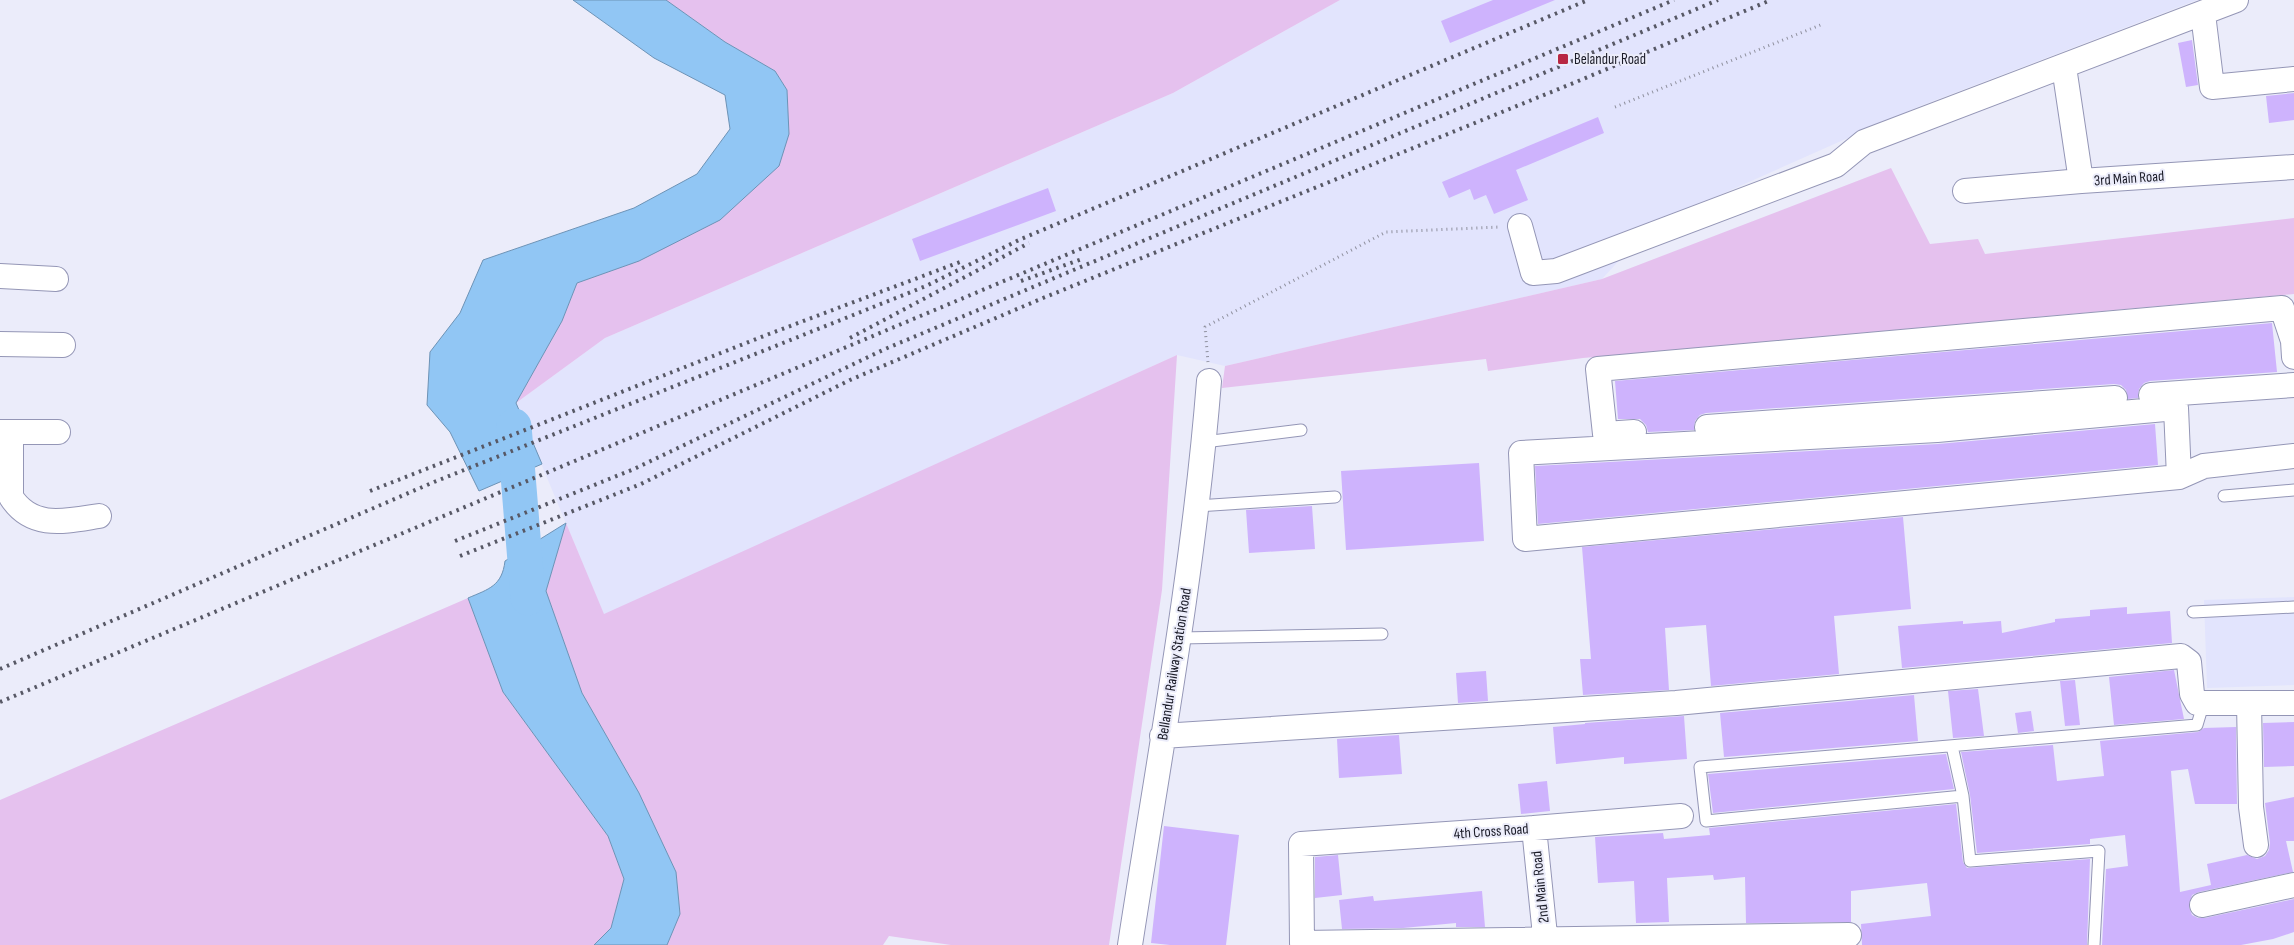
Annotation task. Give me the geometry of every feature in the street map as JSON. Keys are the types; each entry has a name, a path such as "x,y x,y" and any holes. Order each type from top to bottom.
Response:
{"street":[{"path":"1520,226 1533,273 1556,271 1836,165 1864,142 2236,0"},
{"path":"2202,14 2212,87 2294,79"},
{"path":"2064,67 2081,181"},
{"name":"3rd Main Road","path":"1965,191 2081,181 2294,167"},
{"path":"0,276 56,279"},
{"path":"2294,347 2282,308 1598,369 1604,434 2294,385"},
{"path":"0,344 62,345"},
{"name":"Bellandur Railway Station Road","path":"1130,945 1162,736 1180,638 1197,506 1209,381"},
{"path":"2179,476 2176,408 1937,430 1520,453 1525,539 2179,476 2204,466 2294,456"},
{"path":"58,432 5,432 11,497 16,505 38,520 64,522 99,516"},
{"path":"1162,736 1676,702 2181,656 2189,662 2192,694 2197,704 2294,703"},
{"path":"2250,703 2251,807 2256,845"},
{"name":"4th Cross Road","path":"1546,942 1302,943 1301,844 1680,816"},
{"name":"2nd Main Road","path":"1534,828 1546,942"},
{"path":"2202,905 2294,885"},
{"path":"1546,942 1849,935"}],"lane":[{"path":"1204,442 1301,430"},
{"path":"2224,496 2294,490"},
{"path":"1197,506 1335,497"},
{"path":"2192,612 2294,607"},
{"path":"1180,638 1382,634"},
{"path":"1964,796 1706,821 1700,767 2197,725 2203,705"},
{"path":"1952,746 1964,796 1970,861 2099,851 2094,945"}],"path":[{"path":"1615,107 1823,24"},
{"path":"1209,381 1205,327 1386,232 1520,226"}],"shaded area":[{"path":"666,0 1340,0 1173,93 605,338 516,403 562,321 577,283 639,261 789,134 787,90 775,71 725,42"},
{"path":"1340,0 2197,0 1920,106 1652,225 1602,279 1225,366 1177,355 604,615 516,403 605,338 1173,93"},
{"path":"1891,168 1930,244 1978,239 1985,254 2294,218 2294,294 1583,358 1488,371 1486,359 1222,388 1225,366 1602,279"},
{"path":"1177,355 1162,590 1109,945 951,945 889,936 883,945 667,945 680,914 676,872 639,793 582,693 546,591 566,523 604,614"},
{"path":"2294,597 2294,685 2207,688 2204,600"},
{"path":"468,598 503,692 608,836 624,879 611,928 594,945 0,945 0,800"}],"water":[{"path":"573,0 666,0 725,42 775,71 787,90 789,134 779,166 720,220 639,261 577,283 562,321 516,403 542,464 479,491 450,432 427,405 430,352 460,313 483,260 634,208 697,174 730,129 725,95 654,58"},
{"path":"566,523 546,591 582,693 639,793 676,872 680,914 667,945 594,945 611,928 624,879 608,836 503,692 468,598 488,589 498,581 505,561"}],"building":[{"path":"1493,0 1555,0 1450,43 1441,21"},
{"path":"2192,40 2198,85 2186,87 2178,43"},
{"path":"2294,93 2294,120 2269,123 2266,96"},
{"path":"1598,117 1604,133 1516,170 1528,200 1494,214 1486,195 1474,200 1470,189 1449,198 1442,182"},
{"path":"1048,188 1056,211 920,261 912,239"},
{"path":"2272,323 2277,372 2150,381 2144,383 2139,389 2138,398 2128,399 2126,390 2121,385 2114,384 1706,413 1700,415 1695,421 1694,430 1648,432 1646,425 1640,419 1618,419 1615,381"},
{"path":"2155,424 2158,465 1538,524 1535,466 1938,444"},
{"path":"1479,463 1484,541 1346,550 1341,471"},
{"path":"1312,506 1315,549 1249,553 1246,510"},
{"path":"1903,517 1911,609 1834,616 1839,674 1711,686 1706,625 1665,628 1669,690 1583,695 1580,659 1591,659 1582,547"},
{"path":"2127,607 2127,614 2170,611 2172,643 1902,668 1898,626 1963,621 1963,624 2001,621 2002,633 2055,622 2055,619 2090,616 2090,610"},
{"path":"2174,670 2184,719 2114,725 2109,677"},
{"path":"1486,671 1488,701 1458,703 1456,673"},
{"path":"2075,680 2080,725 2065,726 2060,681"},
{"path":"1978,689 1984,736 1953,738 1948,691"},
{"path":"1914,695 1918,741 1724,757 1720,713"},
{"path":"2031,711 2034,731 2018,733 2015,713"},
{"path":"1684,716 1687,759 1624,764 1624,757 1556,764 1553,727"},
{"path":"2294,722 2294,766 2264,767 2263,723"},
{"path":"2236,727 2237,804 2195,804 2188,769 2171,771 2180,892 2211,885 2207,864 2247,855 2257,859 2265,856 2269,850 2270,843 2265,803 2294,797 2294,841 2286,841 2293,872 2199,892 2192,895 2189,907 2192,915 2198,918 2205,918 2294,899 2294,932 2273,939 2241,945 2102,945 2106,869 2128,866 2125,835 2090,839 2090,844 1977,853 1970,795 1961,752 2053,745 2057,781 2104,776 2100,741 2198,732 2204,728"},
{"path":"1399,735 1402,774 1339,778 1337,739"},
{"path":"1946,754 1954,789 1713,813 1708,774"},
{"path":"1547,781 1550,811 1521,814 1518,784"},
{"path":"1956,804 1963,862 1967,868 2090,859 2087,945 1862,945 1861,924 1931,916 1927,883 1851,891 1851,922 1746,923 1745,877 1714,880 1713,875 1667,878 1669,922 1636,923 1634,881 1598,883 1595,837 1663,833 1664,839 1710,835 1709,828"},
{"path":"1164,826 1239,835 1226,945 1151,943"},
{"path":"1338,855 1342,895 1315,898 1315,857"},
{"path":"1482,891 1485,927 1456,927 1456,923 1403,928 1342,929 1339,900 1373,896 1374,901"}],"waterway":[{"path":"514,426 528,598"}],"railway":[{"path":"0,669 434,482 926,286 1021,239 1588,0"},
{"path":"0,702 1674,0"},
{"path":"455,541 634,469 885,349 1718,0"},
{"path":"460,556 641,484 850,380 1043,298 1576,82 1771,0"},
{"path":"850,338 1029,243"},
{"path":"1021,281 1082,259"},
{"path":"370,491 769,334 960,262"}],"place":[{"name":"Belandur Road","path":"1563,59"}]}
